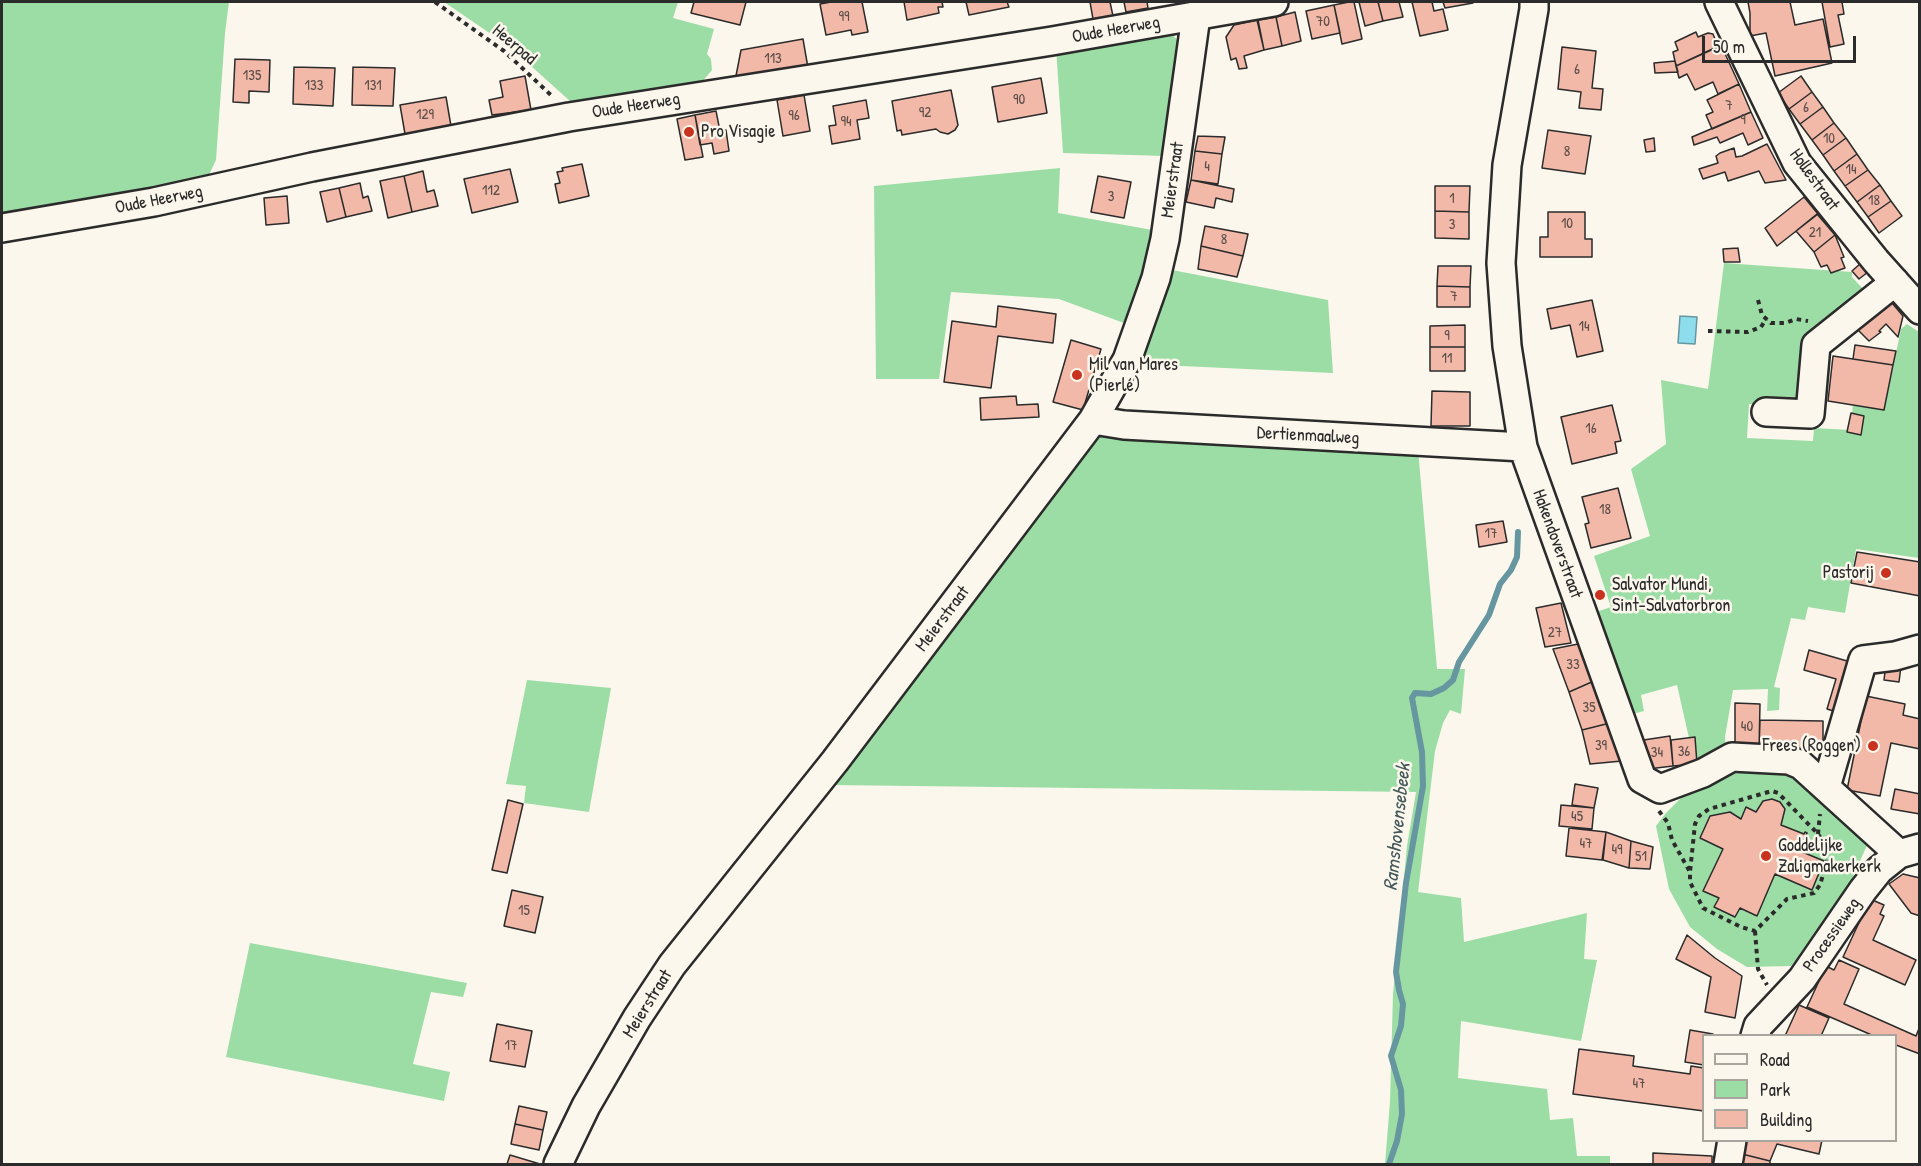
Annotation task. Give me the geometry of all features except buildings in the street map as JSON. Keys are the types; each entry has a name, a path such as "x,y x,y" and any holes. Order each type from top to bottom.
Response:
{"street":[{"name":"Oude Heerweg","path":"2,228 154,202 312,167 568,117 1052,41 1274,2"},
{"name":"Hakendoverstraat","path":"1534,2 1507,165 1501,263 1507,346 1523,447 1642,780 1660,789 1703,772 1732,757 1789,760 1801,765 1823,796 1909,851"},
{"name":"Hollestraat","path":"1719,2 1797,163 1876,261 1920,309"},
{"name":"Meierstraat","path":"558,1164 586,1106 637,1018 672,965 836,761 1093,420 1127,360 1156,278 1165,239 1196,16"},
{"path":"1766,412 1810,414 1816,345 1895,282"},
{"name":"Dertienmaalweg","path":"1093,420 1135,426 1523,447"},
{"path":"1823,796 1863,660 1895,656 1920,649"},
{"name":"Processieweg","path":"1755,1034 1758,1026 1802,979 1879,870 1909,851"},
{"path":"1728,1164 1732,1142"}],"path":[{"name":"Heerpad","path":"435,2 504,51 553,97 568,117"},
{"path":"1758,300 1762,315 1771,323 1796,319 1809,321 1818,326 1823,339"},
{"path":"1708,331 1749,332 1761,327 1766,319"},
{"path":"1755,931 1741,927 1703,908 1690,882 1695,824 1699,816 1709,809 1773,792 1778,793 1818,834 1825,844 1827,861 1820,885 1814,893 1787,899 1755,931 1758,969"},
{"path":"1818,834 1823,796"},
{"path":"1668,824 1672,840 1690,872"}],"green space":[{"path":"2,2 229,2 216,160 208,177 119,200 2,218"},
{"path":"444,2 678,2 673,18 714,29 707,54 711,59 712,70 701,83 571,102 510,47"},
{"path":"1169,31 1179,42 1181,54 1165,156 1063,153 1056,47"},
{"path":"1060,168 1058,213 1158,231 1132,326 1059,299 951,292 939,379 876,379 874,186"},
{"path":"1724,263 1852,272 1852,277 1864,290 1833,324 1802,407 1749,404 1747,438 1813,441 1814,428 1851,430 1853,403 1885,407 1901,329 1907,324 1919,332 1919,558 1856,549 1845,613 1808,607 1805,620 1791,618 1774,687 1780,688 1779,710 1767,711 1768,689 1733,690 1725,737 1726,751 1697,764 1695,738 1689,738 1677,685 1641,695 1644,711 1629,715 1596,612 1611,607 1594,556 1650,536 1631,469 1666,444 1661,380 1708,389"},
{"path":"1172,270 1328,300 1333,373 1138,364 1147,348"},
{"path":"1100,430 1418,449 1437,669 1465,669 1461,714 1450,710 1443,723 1435,751 1418,892 1461,898 1464,942 1587,913 1584,959 1597,960 1581,1041 1461,1021 1458,1078 1547,1089 1550,1120 1573,1118 1577,1156 1610,1156 1610,1164 1385,1164 1390,1102 1393,994 1407,846 1416,792 831,785"},
{"path":"527,680 611,688 589,812 524,803 526,786 506,784"},
{"path":"1789,769 1868,843 1845,895 1818,935 1791,966 1747,967 1717,949 1690,927 1669,889 1656,826 1685,794 1724,771"},
{"path":"250,943 467,983 463,997 431,992 413,1064 450,1072 444,1101 226,1057"}],"water":[{"path":"1680,316 1697,317 1695,344 1678,343"}],"waterway":[{"name":"Ramshovensebeek","path":"1389,1164 1397,1141 1402,1114 1401,1090 1391,1056 1401,1026 1403,1004 1396,972 1406,883 1423,786 1422,752 1412,698 1415,693 1431,694 1444,688 1453,680 1459,662 1489,615 1500,584 1511,570 1517,557 1518,532"}],"place":[{"name":"Pro Visagie","path":"689,132"},
{"name":"Mil van Mares (Pierlé)","path":"1077,375"},
{"name":"Pastorij","path":"1886,573"},
{"name":"Salvator Mundi, Sint-Salvatorbron","path":"1600,595"},
{"name":"Frees (Roggen)","path":"1873,746"},
{"name":"Goddelijke Zaligmakerkerk","path":"1766,856"}]}
